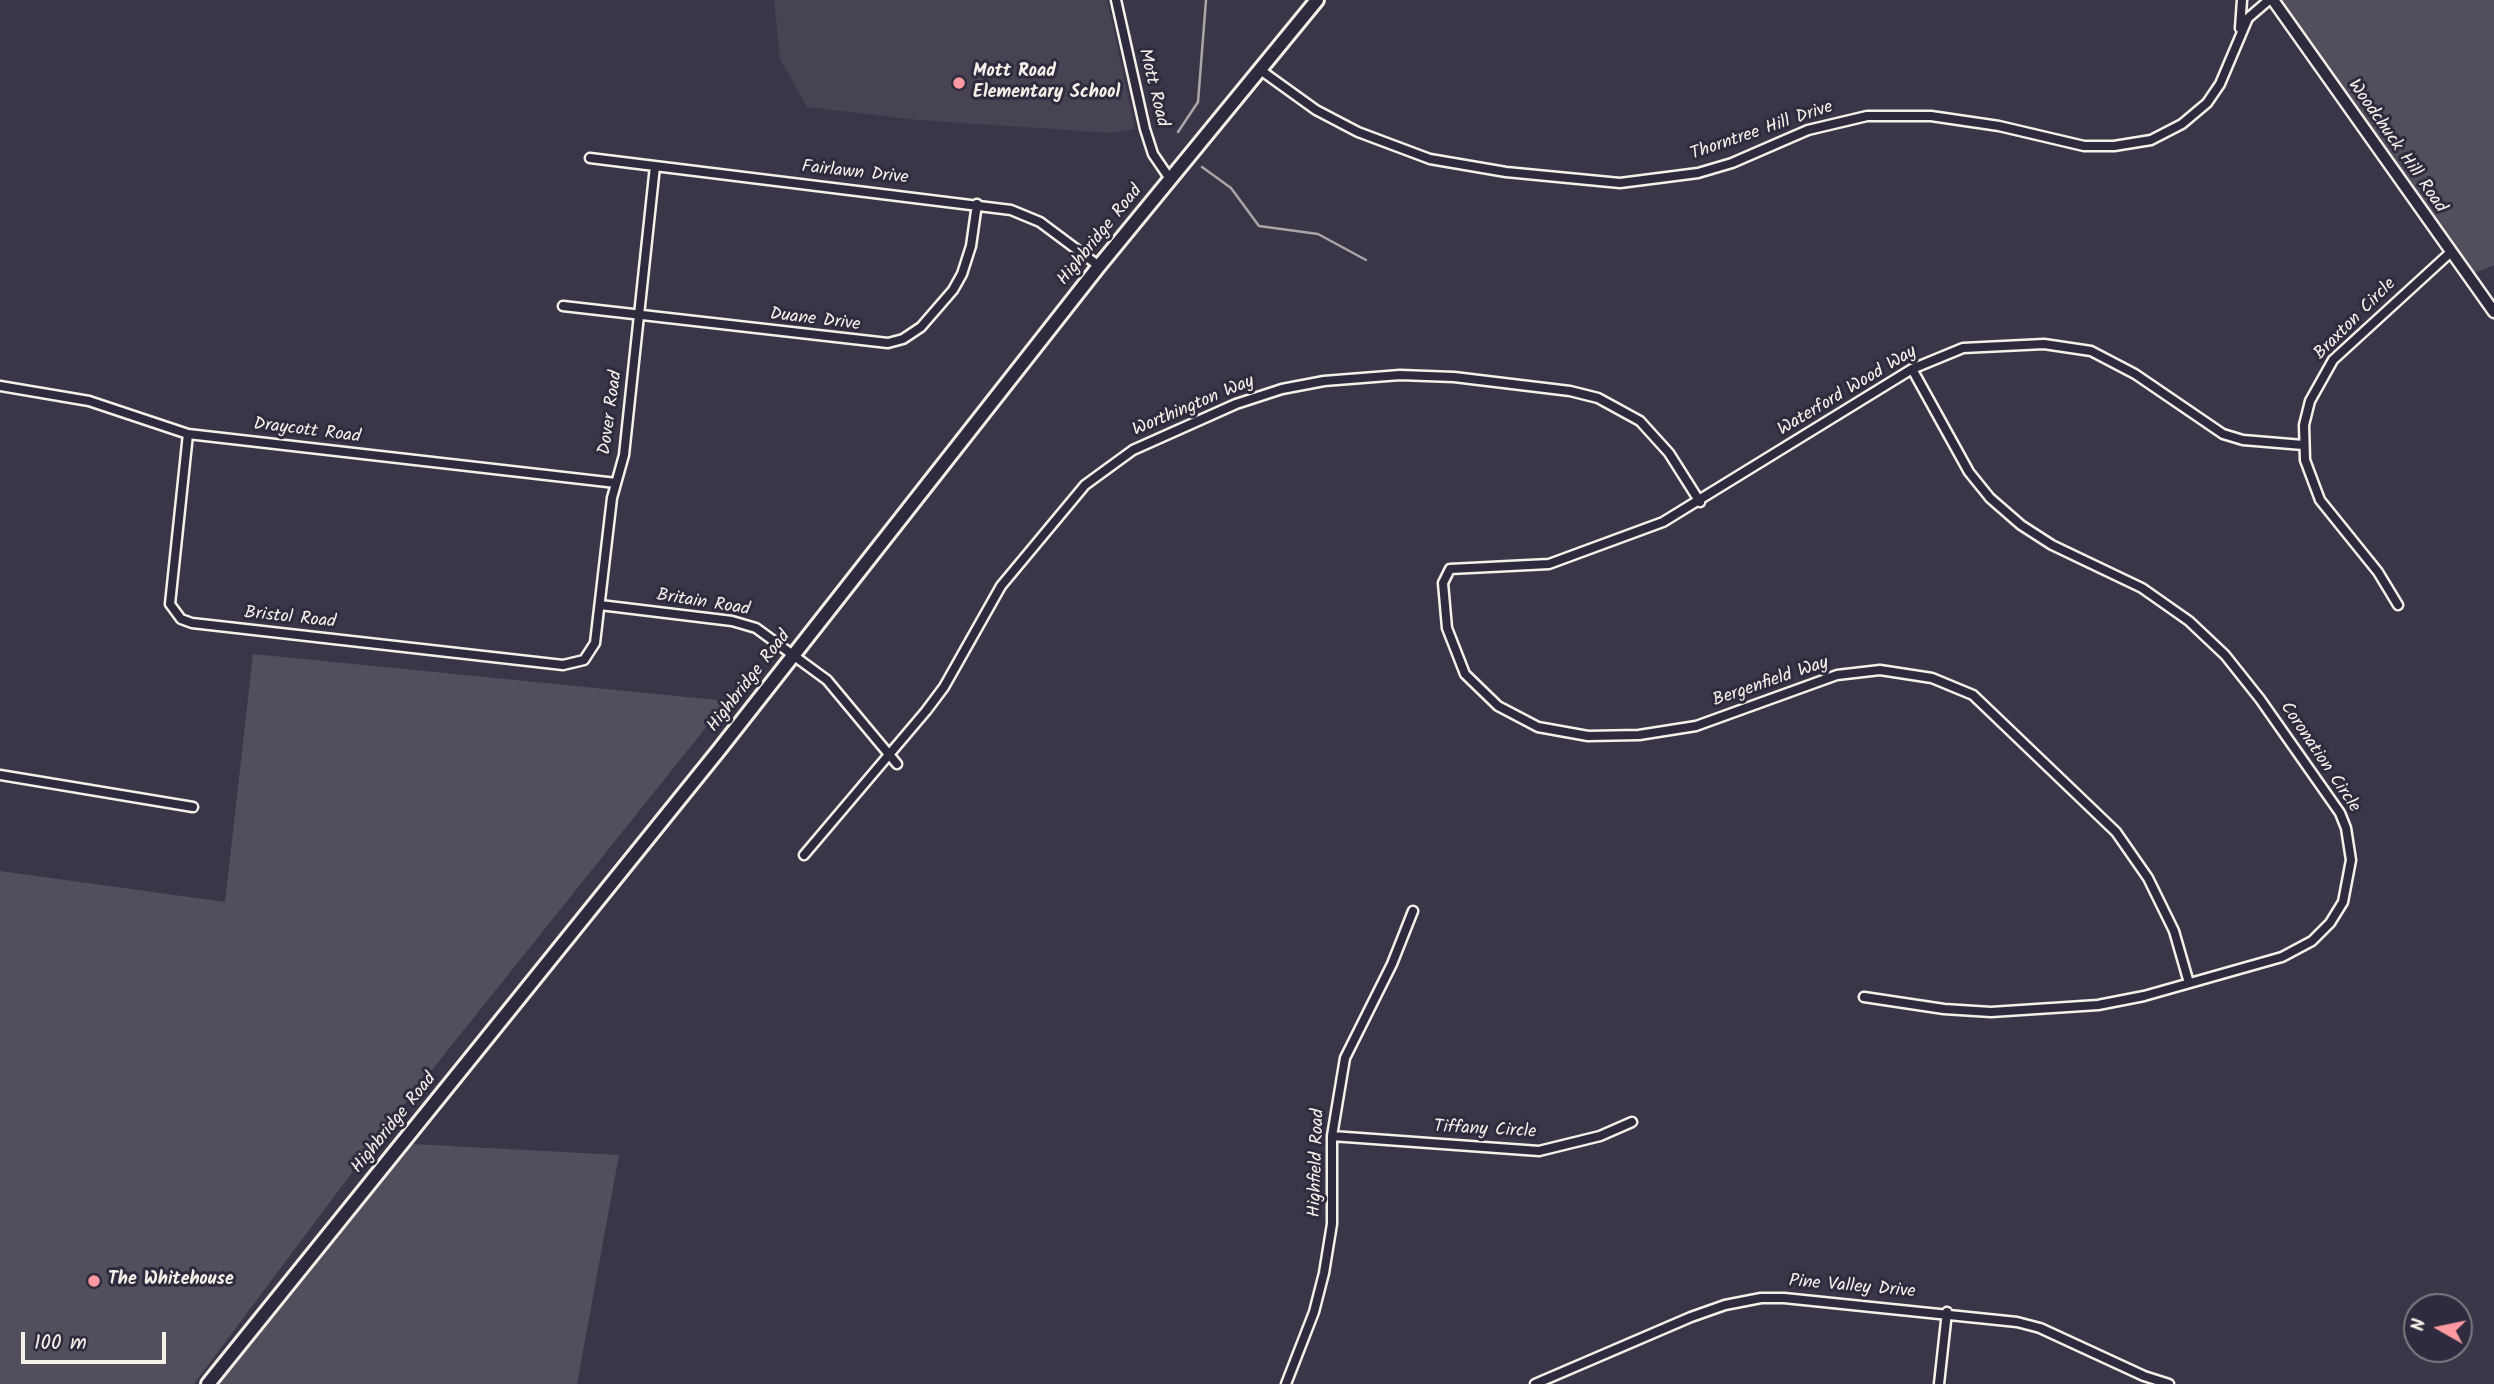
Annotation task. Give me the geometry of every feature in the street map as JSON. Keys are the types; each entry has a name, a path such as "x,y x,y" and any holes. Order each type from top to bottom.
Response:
{"highway":[{"name":"Highbridge Road","path":"208,1384 794,655 1099,267 1317,0"}],"street":[{"name":"Mott Road","path":"1116,0 1145,129 1153,153 1170,179"},
{"name":"Thorntree Hill Drive","path":"2240,32 2242,0"},
{"name":"Thorntree Hill Drive","path":"1259,69 1316,110 1358,132 1417,155 1506,172 1620,183 1698,173 1732,163 1808,130 1867,116 1931,116 1999,126 2084,146 2114,146 2151,139 2182,124 2207,103 2220,84 2248,18 2271,0"},
{"name":"Woodchuck Hill Road","path":"2271,0 2494,312"},
{"name":"Fairlawn Drive","path":"590,158 976,204 1026,214 1099,267"},
{"name":"Dover Road","path":"584,660 595,643 616,483 624,455 654,166"},
{"name":"Duane Drive","path":"564,306 870,343 903,339 934,316 962,274 971,246 976,204"},
{"name":"Braxton Circle","path":"2398,605 2378,572 2320,500 2311,481 2303,444 2310,401 2333,360 2451,251"},
{"name":"Waterford Wood Way","path":"1450,569 1549,564 1619,541 1700,502 1912,369 1963,348 2044,344 2077,348 2122,366 2223,434 2243,440 2303,444"},
{"name":"Coronation Circle","path":"1864,997 1944,1009 2044,1011 2098,1005 2282,957 2323,932 2347,891 2351,860 2346,828 2340,813 2260,699 2225,655 2189,621 2142,587 2052,545 2021,525 1990,498 1969,472 1912,369"},
{"name":"Worthington Way","path":"804,855 944,687 1001,586 1085,485 1133,450 1174,429 1282,389 1338,379 1400,375 1535,387 1598,398 1640,421 1654,435 1700,502"},
{"name":"Draycott Road","path":"0,386 89,401 188,434 616,483"},
{"name":"Bristol Road","path":"188,434 170,604 181,619 192,623 563,665 584,660"},
{"name":"Bergenfield Way","path":"1450,569 1443,583 1447,628 1465,674 1498,706 1538,727 1588,736 1639,735 1696,726 1838,675 1880,670 1933,678 1973,695 2116,832 2148,878 2174,931 2189,983"},
{"name":"Britain Road","path":"600,606 732,621 755,628 794,655"},
{"path":"794,655 827,680 897,764"},
{"path":"0,775 193,807"},
{"name":"Highfield Road","path":"1286,1384 1314,1312 1324,1273 1332,1224 1332,1136 1345,1058 1392,964 1413,911"},
{"name":"Tiffany Circle","path":"1332,1136 1538,1151 1600,1136 1632,1122"},
{"name":"Pine Valley Drive","path":"1535,1384 1691,1317 1761,1298 1947,1312 2040,1328 2144,1376 2169,1384"},
{"path":"1939,1384 1947,1312"}],"shaded area":[{"name":"Mott Road Elementary School","path":"774,0 1107,0 1135,129 1113,133 917,120 807,107 780,59"},
{"path":"2280,0 2494,0 2494,265 2472,274"},
{"path":"253,654 727,701 383,1131 194,1384 0,1384 0,871 225,902"},
{"path":"413,1144 619,1155 577,1384 219,1384"}],"waterway":[{"path":"1178,132 1198,102 1206,0"},
{"path":"1202,167 1231,188 1259,226 1318,234 1366,260"}],"place":[{"name":"Mott Road Elementary School","path":"959,83"},
{"name":"The Whitehouse","path":"94,1281"}]}
